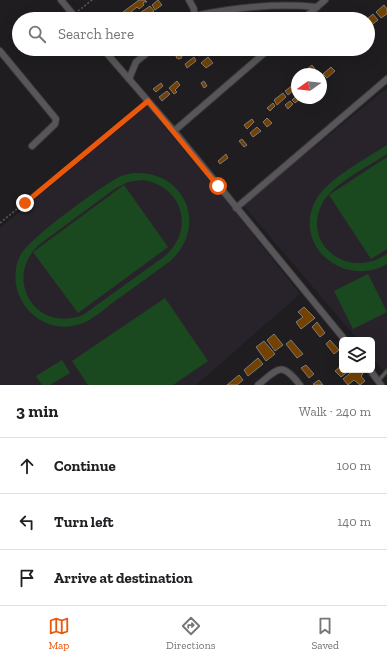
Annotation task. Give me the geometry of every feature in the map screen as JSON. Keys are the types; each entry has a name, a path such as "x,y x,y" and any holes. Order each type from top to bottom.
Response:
{"street":[{"path":"61,0 72,12"},
{"path":"189,0 194,9 193,12"},
{"path":"311,12 324,1"},
{"path":"216,12 232,8 294,5 317,7"},
{"path":"0,51 56,118 55,124 32,146"},
{"path":"109,56 174,131 343,337"},
{"path":"129,79 136,62 143,56"},
{"path":"174,131 261,56"},
{"path":"236,208 387,80"},
{"path":"258,385 277,370 282,369 291,373 300,385"},
{"path":"372,373 380,383"}],"lane":[{"path":"380,383 387,371"}],"path":[{"path":"81,12 92,0"},
{"path":"0,223 148,101"}],"shaded area":[{"path":"387,88 387,375 375,361 375,337 355,337 243,205"},
{"path":"147,106 235,212 300,294 196,385 0,385 0,228"}],"green space":[{"path":"387,145 387,154 352,175 328,195 323,202 318,217 318,231 323,244 331,254 343,260 357,263 372,261 387,254 387,264 370,270 354,271 338,266 325,258 316,246 310,231 310,215 317,198 322,191 339,176"},
{"path":"387,157 387,249 371,259 329,195"},
{"path":"134,173 152,175 167,181 178,191 186,204 189,218 188,233 181,248 169,262 85,322 65,327 51,325 38,319 28,310 20,298 16,285 16,270 20,256 36,238 50,226 95,192 123,175","holes":["142,180 156,184 167,190 175,199 180,210 182,221 180,233 175,245 165,256 83,315 66,319 51,317 38,310 29,299 24,286 24,272 29,257 40,244 116,188 128,182"]},
{"path":"124,185 168,247 78,313 33,252"},
{"path":"368,274 387,312 353,329 334,291"},
{"path":"165,298 208,361 173,385 88,385 72,361"},
{"path":"62,360 70,373 50,385 42,385 36,376"}],"building":[{"path":"139,0 145,0 147,2 144,2 144,5 139,9 137,7 131,12 123,12"},
{"path":"158,0 162,5 155,10 152,5"},
{"path":"384,5 387,9 387,14 381,18 376,12"},
{"path":"150,6 154,11 153,12 141,12"},
{"path":"176,56 182,56 179,59"},
{"path":"194,57 196,61 187,68 185,64"},
{"path":"208,57 213,63 206,68 201,63"},
{"path":"331,67 335,71 327,78 327,70"},
{"path":"177,81 180,85 175,90 177,92 174,94 169,88"},
{"path":"204,81 207,86 204,88 201,83"},
{"path":"161,83 163,86 156,92 153,89"},
{"path":"291,86 291,92 288,95 285,91"},
{"path":"167,91 170,94 162,101 159,97"},
{"path":"283,93 286,97 277,105 274,100"},
{"path":"290,101 291,104 293,104 288,109 285,105"},
{"path":"273,103 275,106 270,111 267,108"},
{"path":"267,118 272,123 267,127 263,122"},
{"path":"252,119 254,122 247,129 244,125"},
{"path":"257,127 261,131 253,137 250,133"},
{"path":"242,139 247,145 244,147 239,141"},
{"path":"226,154 228,158 220,164 218,161"},
{"path":"304,307 315,318 301,329 296,322 303,317 298,312"},
{"path":"317,322 325,333 320,337 312,327"},
{"path":"274,334 283,345 275,351 267,340"},
{"path":"291,340 303,354 297,358 286,344"},
{"path":"330,340 339,350 334,354 326,344"},
{"path":"264,341 275,354 266,361 256,347"},
{"path":"258,358 263,364 248,376 244,370"},
{"path":"306,365 314,374 309,378 301,368"},
{"path":"339,368 339,373 346,373 341,377 335,371"},
{"path":"350,373 362,373 363,374 361,376 365,381 360,385 354,380 348,385 343,379"},
{"path":"239,375 243,380 237,385 227,385"},
{"path":"319,380 323,385 313,384"}],"route":[{"path":"25,203 148,101 218,186"}]}
